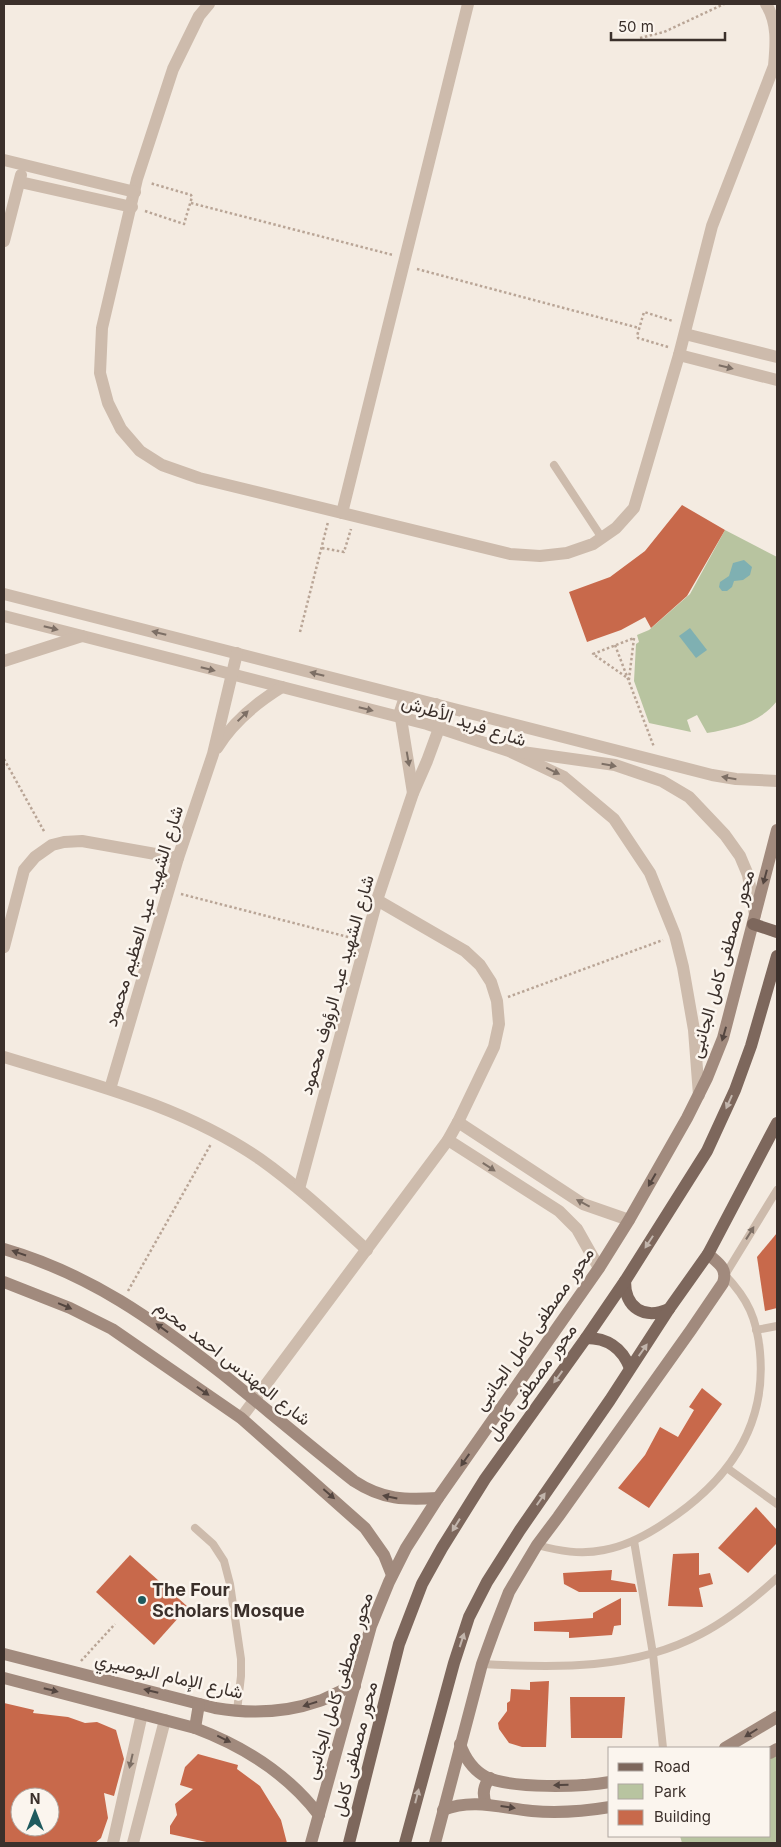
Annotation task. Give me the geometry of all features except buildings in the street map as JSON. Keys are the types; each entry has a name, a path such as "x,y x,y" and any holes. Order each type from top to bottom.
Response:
{"main road":[{"path":"754,919 777,932"},
{"name":"محور مصطفى كامل","path":"349,1843 399,1644 422,1584 485,1479 625,1281 707,1151 735,1090 751,1046 777,956"},
{"path":"405,1843 454,1663 469,1618 487,1582 520,1530 708,1254 777,1123"},
{"path":"625,1281 628,1299 642,1312 651,1314 669,1309"},
{"path":"586,1338 605,1340 614,1345 621,1352 630,1368"}],"street":[{"path":"209,4 198,16 173,69 136,186 102,328 100,373 108,403 121,430 140,451 162,465 199,478 510,554 540,556 567,553 593,544 616,528 634,508 680,353 712,226 774,66 777,39 771,12 766,4"},
{"path":"343,513 468,4"},
{"path":"4,160 136,186"},
{"path":"4,241 23,165"},
{"path":"20,182 132,207"},
{"path":"686,329 777,358"},
{"path":"680,353 777,380"},
{"name":"شارع فريد الأطرش","path":"4,594 659,761 736,779 777,781"},
{"name":"شارع فريد الأطرش","path":"4,616 439,728 509,751 564,777 614,819 650,874 675,935 689,998 694,1030 699,1095"},
{"path":"4,661 82,636"},
{"name":"شارع الشهيد عبد العظيم محمود","path":"110,1089 178,858 213,754 237,653"},
{"name":"شارع الشهيد عبد العظيم محمود","path":"213,754 236,723 265,698 282,687"},
{"path":"400,717 401,707 411,698"},
{"name":"شارع الشهيد عبد الرؤوف محمود","path":"299,1188 377,900 413,793 439,728 441,713 436,704"},
{"name":"شارع الشهيد عبد الرؤوف محمود","path":"400,717 413,793"},
{"path":"509,751 614,765 662,781 689,797 725,835 743,861 748,875 754,919"},
{"name":"محور مصطفى كامل الجانبى","path":"311,1843 371,1626 392,1575 406,1548 438,1498 599,1268 629,1220 699,1095 723,1038 777,830"},
{"path":"4,947 24,870 35,857 52,845 82,841 178,858"},
{"path":"241,1418 448,1140 494,1047 499,1024 497,1001 491,982 480,965 465,951 377,900"},
{"path":"4,1057 146,1101 216,1133 259,1159 299,1188 367,1250"},
{"path":"458,1122 583,1204 629,1220"},
{"path":"448,1140 559,1212 577,1229 599,1268"},
{"name":"شارع المهندس احمد محرم","path":"4,1249 64,1270 94,1284 141,1313 182,1342 367,1490 398,1499 438,1498"},
{"path":"435,1843 482,1664 509,1592 536,1545 691,1330 722,1283 725,1275 722,1266 708,1254"},
{"path":"4,1282 70,1308 112,1329 241,1418 366,1528 384,1555 392,1575"},
{"name":"شارع الإمام البوصيري","path":"4,1654 199,1704 237,1711 263,1712 294,1708 325,1699 336,1692 355,1686"},
{"path":"4,1678 195,1728 238,1746 258,1758 296,1790 319,1815"},
{"path":"195,1728 199,1704"},
{"path":"113,1843 142,1714"},
{"path":"726,1747 777,1717"},
{"path":"134,1843 165,1720"},
{"path":"460,1744 467,1760 472,1766 478,1772 490,1778 537,1786 608,1782"},
{"path":"486,1804 483,1794 486,1782 490,1778"},
{"path":"443,1810 468,1803 533,1811 608,1807"}],"lane":[{"path":"554,466 602,538"},
{"path":"536,1545 569,1552 586,1552 602,1550 634,1541 662,1525 694,1502 727,1468 747,1437 758,1403 762,1366 756,1330 747,1301 725,1275 777,1190"},
{"path":"756,1330 777,1326"},
{"path":"727,1468 777,1504"},
{"path":"195,1528 213,1544 224,1561 230,1584 242,1658 242,1676 237,1711"},
{"path":"634,1541 653,1654 662,1747"},
{"path":"482,1664 537,1667 596,1664 653,1654 701,1635 745,1607 777,1578"}],"path":[{"path":"640,38 664,32 724,4"},
{"path":"132,207 184,224 191,203 191,195 136,186"},
{"path":"191,203 639,328"},
{"path":"680,353 638,338 639,328 644,312 686,329"},
{"path":"322,548 344,552 343,513"},
{"path":"300,632 322,548 343,513"},
{"path":"634,638 629,679 593,654 634,638"},
{"path":"615,645 659,761"},
{"path":"4,759 52,845"},
{"path":"168,891 366,941"},
{"path":"497,1001 675,935"},
{"path":"122,1301 216,1133"},
{"path":"71,1671 115,1624"}],"green space":[{"path":"725,530 777,557 777,701 763,715 746,723 707,733 697,715 687,720 691,732 649,723 634,681 636,644 639,642 637,635 649,630 690,594"},
{"path":"777,1749 777,1843 682,1843 680,1837 771,1837 771,1752"}],"water":[{"path":"744,560 752,567 750,575 743,580 734,581 732,587 727,591 722,591 719,587 720,582 729,576 733,563"},
{"path":"690,628 707,650 696,658 679,636"}],"place":[{"name":"The Four Scholars Mosque","path":"142,1600"}]}
